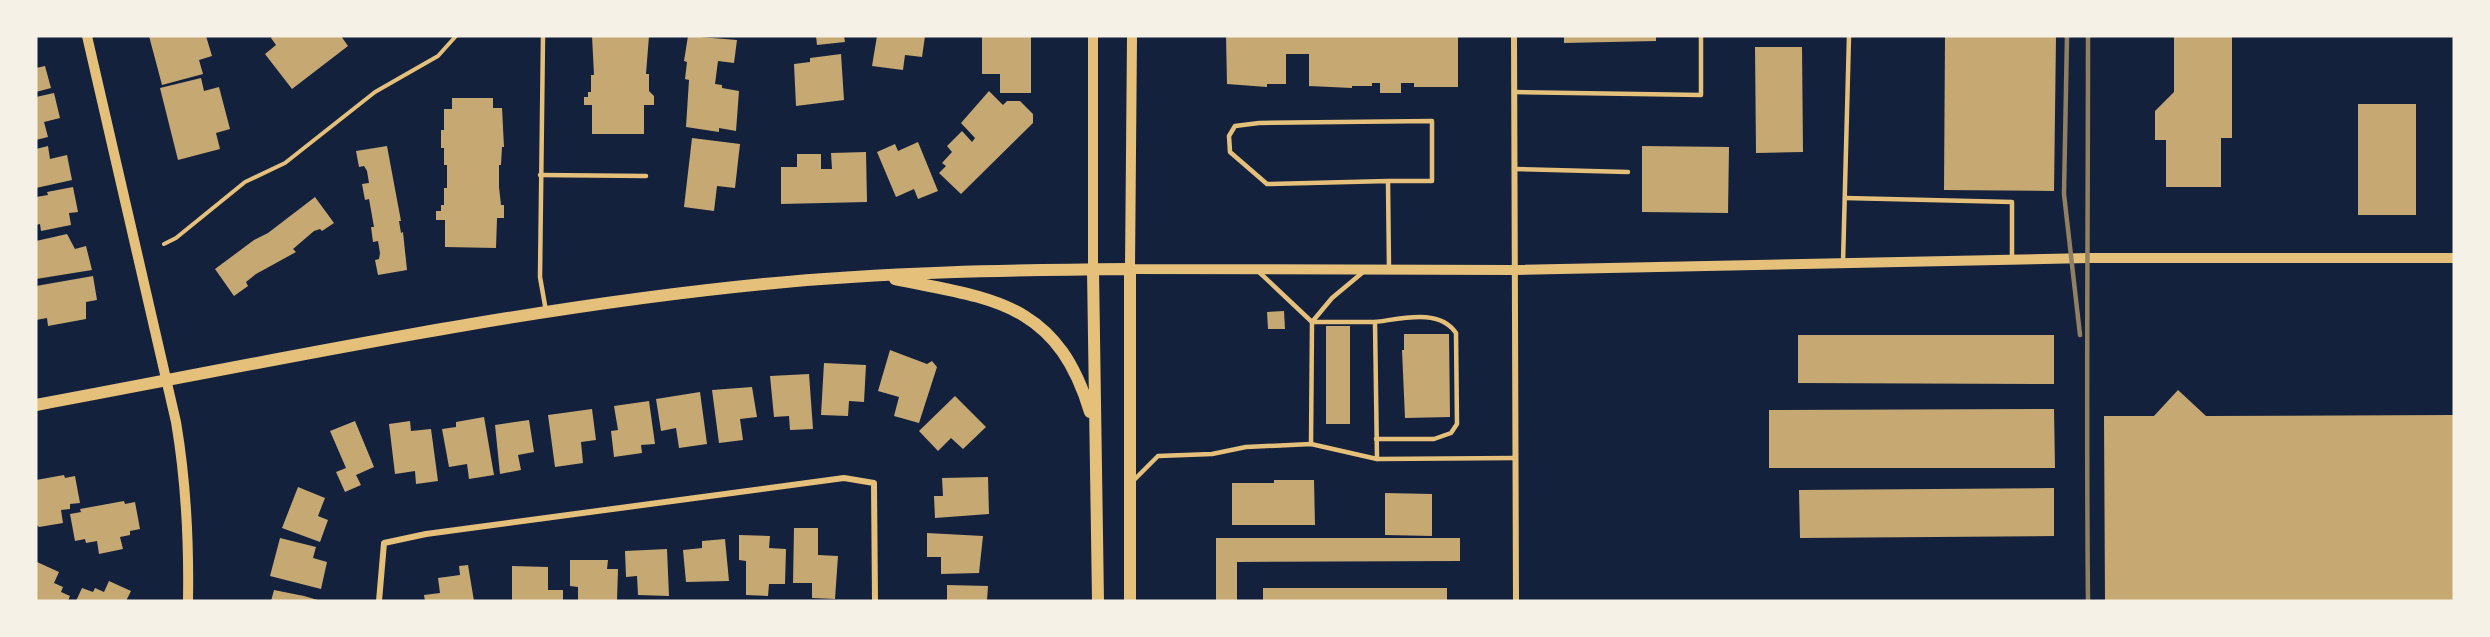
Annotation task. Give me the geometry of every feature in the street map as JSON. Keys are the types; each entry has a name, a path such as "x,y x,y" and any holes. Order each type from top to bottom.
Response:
{"main road":[{"path":"36,405 546,311 764,284 876,275 1130,269 1130,601"},
{"path":"1093,270 1098,601"},
{"path":"876,275 984,297 1016,310 1041,326 1056,341 1079,379 1090,411 1094,450"}],"street":[{"path":"87,36 168,381 183,471 189,556 188,601"},
{"path":"1093,36 1093,270"},
{"path":"1132,36 1130,269 1515,270 2012,260 2454,258"},
{"path":"1514,36 1516,601"},
{"path":"379,601 384,543 844,478 874,483 875,601"}],"lane":[{"path":"543,36 540,277 546,311"},
{"path":"1514,92 1701,95 1701,36"},
{"path":"1843,263 1849,36"},
{"path":"1432,122 1432,181 1388,181 1267,184 1230,152 1229,136 1235,126 1260,123 1432,122"},
{"path":"1514,170 1628,172"},
{"path":"540,175 646,176"},
{"path":"1388,181 1389,269"},
{"path":"1845,198 2012,202 2012,260"},
{"path":"1257,270 1312,322 1375,322 1436,318 1450,323 1456,333 1457,424 1452,433 1434,440 1376,439"},
{"path":"1311,444 1312,322 1332,298 1365,270"},
{"path":"1375,322 1377,459"},
{"path":"1130,484 1158,456 1212,454 1246,447 1311,444 1377,459 1515,458"}],"path":[{"path":"164,244 208,213 245,182 285,163 375,92 438,56 456,36"}],"building":[{"path":"149,36 206,36 212,56 199,60 203,74 162,85"},
{"path":"273,36 341,36 348,46 292,89 265,54 276,45 271,38"},
{"path":"592,36 649,36 646,74 649,74 649,91 654,96 654,105 644,105 644,134 592,134 592,105 584,105 584,97 588,97 588,92 591,92 591,75 594,75"},
{"path":"688,36 737,40 734,63 718,61 715,84 722,85 722,88 739,91 736,131 719,128 719,132 686,127 689,80 685,79 687,62 684,61"},
{"path":"816,36 844,36 845,42 817,45"},
{"path":"877,36 925,36 922,57 905,55 903,70 872,66"},
{"path":"982,36 1031,36 1031,93 1000,93 1000,74 982,74"},
{"path":"1226,36 1458,36 1458,87 1414,87 1414,83 1401,83 1401,93 1380,93 1380,83 1372,83 1372,86 1352,86 1352,88 1309,86 1309,54 1286,54 1286,84 1267,84 1267,87 1227,84"},
{"path":"1564,36 1656,36 1656,41 1564,43"},
{"path":"1945,36 2056,36 2054,191 1944,190"},
{"path":"2174,36 2232,36 2232,138 2221,138 2221,187 2166,187 2166,140 2155,140 2155,111 2174,92"},
{"path":"1755,47 1802,47 1803,152 1756,153"},
{"path":"841,54 844,100 796,106 794,64 810,62 810,58"},
{"path":"45,66 51,88 36,92 36,68"},
{"path":"201,78 204,91 219,87 230,129 216,133 220,149 178,160 160,88"},
{"path":"989,91 1003,105 1007,101 1020,101 1033,114 1033,123 961,194 939,173 946,166 942,163 952,152 947,146 962,131 972,142 975,138 961,123"},
{"path":"54,93 60,118 44,122 48,137 36,140 36,97"},
{"path":"452,98 493,98 493,108 502,108 504,147 502,147 501,165 499,165 499,187 501,205 504,205 504,218 497,218 496,248 445,247 445,220 436,220 436,211 441,211 441,205 444,205 444,188 447,188 447,165 444,165 444,148 441,148 441,130 444,130 444,109 452,109"},
{"path":"2358,104 2416,104 2416,215 2358,215"},
{"path":"692,138 740,144 735,188 717,186 714,211 684,207"},
{"path":"918,142 938,191 918,199 914,189 896,197 877,152 895,144 898,151"},
{"path":"48,146 50,159 67,155 72,180 36,188 36,149"},
{"path":"387,146 401,221 399,221 401,233 403,232 407,270 378,275 375,260 379,259 380,253 378,241 373,242 371,227 374,227 369,199 365,200 362,184 369,183 367,171 364,166 359,167 356,151"},
{"path":"1642,146 1729,147 1728,213 1642,212"},
{"path":"866,152 867,202 781,204 781,167 797,167 797,154 821,154 821,169 832,169 831,153"},
{"path":"73,187 78,212 69,213 71,225 41,231 40,224 36,225 36,197 48,195 47,192"},
{"path":"315,197 334,223 322,231 320,229 314,231 293,249 296,252 256,274 246,282 248,286 234,296 215,269"},
{"path":"67,234 75,249 86,246 92,270 36,279 36,241"},
{"path":"93,276 97,300 86,302 86,319 48,326 47,318 36,320 36,286"},
{"path":"1284,311 1285,329 1268,329 1267,312"},
{"path":"1326,326 1350,326 1350,424 1326,424"},
{"path":"1404,334 1449,334 1450,417 1405,418 1402,350 1404,350"},
{"path":"1798,335 2054,335 2054,384 1798,383"},
{"path":"890,350 927,364 932,361 937,367 919,423 894,416 899,397 878,391"},
{"path":"824,363 866,365 864,402 849,401 848,416 821,415"},
{"path":"809,374 813,429 790,430 789,416 774,417 770,376"},
{"path":"752,387 757,417 740,419 743,440 719,443 712,390"},
{"path":"2178,390 2206,416 2454,415 2454,601 2105,601 2104,416 2154,416"},
{"path":"700,392 707,444 679,448 676,428 661,431 656,399"},
{"path":"955,396 986,427 963,449 951,438 938,451 919,431"},
{"path":"649,401 655,444 641,445 642,453 614,457 611,431 618,430 614,406"},
{"path":"592,409 596,440 581,442 583,463 555,467 548,415"},
{"path":"2054,409 2055,468 1769,468 1769,410"},
{"path":"484,417 494,475 469,479 467,464 449,467 442,429 456,427 456,422"},
{"path":"529,420 534,452 518,455 521,470 500,474 495,425"},
{"path":"355,421 374,467 356,475 361,485 345,492 336,472 346,468 330,431"},
{"path":"410,421 411,431 431,429 438,481 416,484 415,471 395,474 389,424"},
{"path":"64,475 65,478 75,476 80,503 70,504 70,509 61,510 63,523 39,527 36,524 36,480"},
{"path":"988,477 989,514 935,518 934,496 943,496 942,478"},
{"path":"1274,480 1314,480 1315,525 1232,525 1232,483 1274,483"},
{"path":"298,487 325,498 318,516 328,520 320,542 282,528"},
{"path":"2054,488 2054,536 1800,538 1799,490"},
{"path":"1385,493 1432,494 1432,536 1385,535"},
{"path":"124,501 125,504 135,502 140,529 130,531 130,535 120,537 123,549 99,554 97,541 86,543 85,539 75,541 70,514 81,512 80,509"},
{"path":"794,528 818,528 818,555 838,556 835,599 812,598 812,583 793,583"},
{"path":"927,533 983,536 979,573 941,574 941,557 927,557"},
{"path":"739,535 770,536 769,548 786,549 785,584 769,584 768,596 746,595 746,561 739,560"},
{"path":"280,538 316,547 313,558 327,562 321,589 270,576"},
{"path":"1216,538 1460,538 1460,561 1237,562 1237,601 1216,601"},
{"path":"725,539 729,581 686,582 683,550 702,548 702,541"},
{"path":"667,549 669,596 638,595 637,576 626,577 625,551"},
{"path":"570,560 608,560 607,569 618,569 617,601 578,601 578,587 570,586"},
{"path":"37,562 59,572 54,583 63,587 61,592 70,596 68,601 36,601"},
{"path":"468,565 474,601 425,601 424,595 440,593 438,578 460,575 459,566"},
{"path":"512,566 548,567 548,590 563,590 563,601 512,601"},
{"path":"109,581 131,591 126,601 76,601 82,588 93,592 95,588 104,592"},
{"path":"947,585 988,586 987,601 947,601"},
{"path":"1263,588 1447,588 1447,601 1263,601"},
{"path":"274,590 304,596 321,601 271,601"}],"railway":[{"path":"2067,36 2064,194 2080,335"},
{"path":"2088,36 2088,601"}]}
